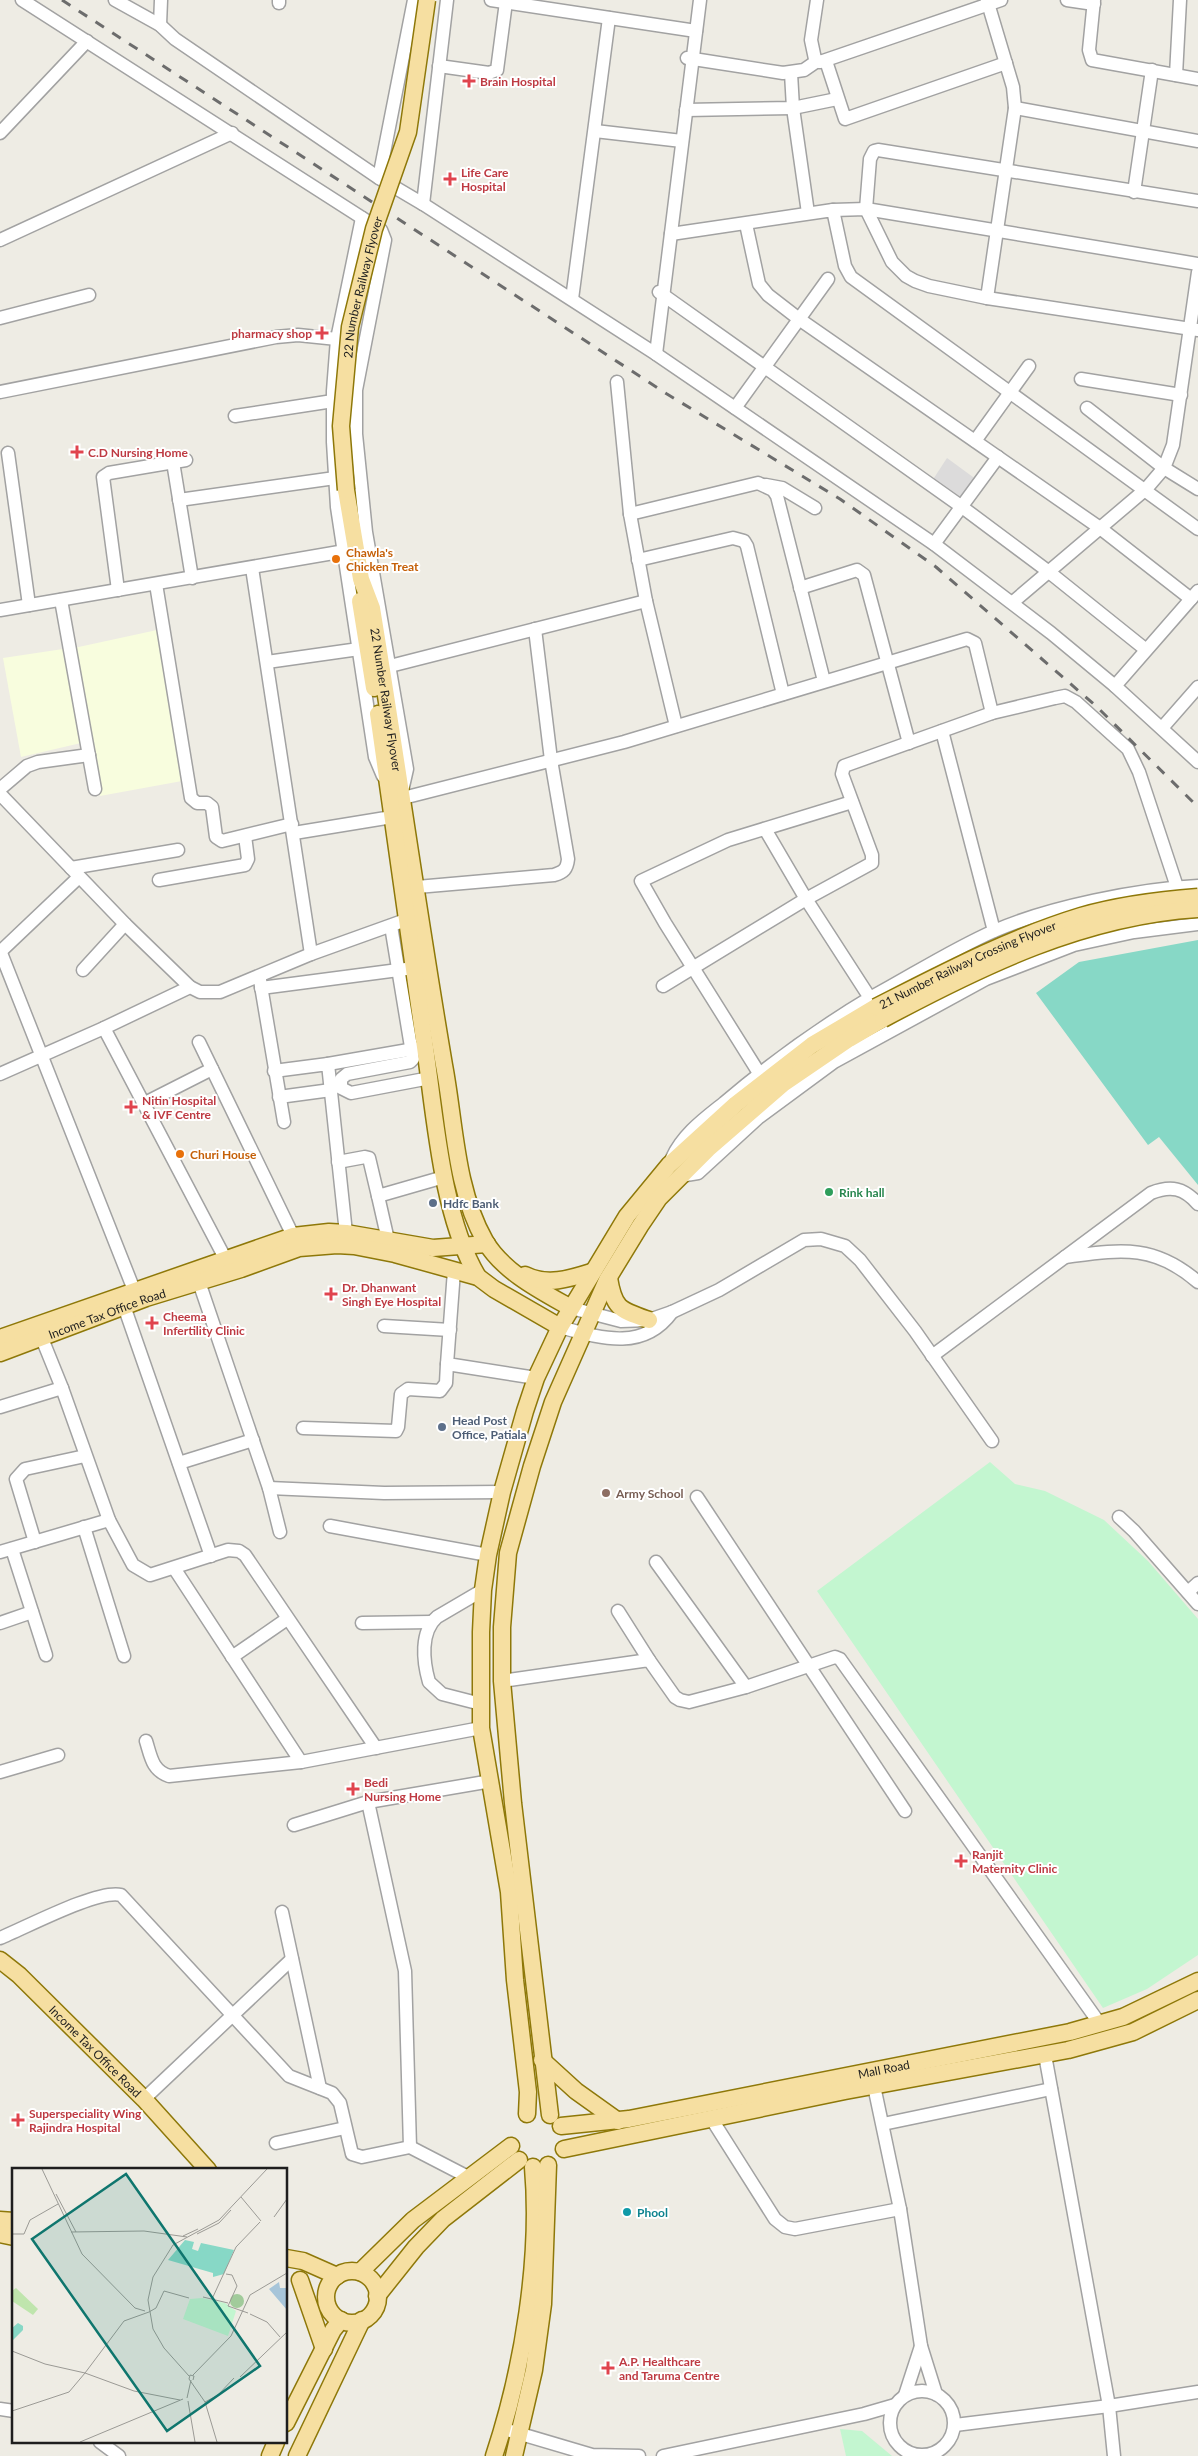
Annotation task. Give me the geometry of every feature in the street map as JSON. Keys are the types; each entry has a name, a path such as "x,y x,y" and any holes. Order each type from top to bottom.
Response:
{"main road":[{"name":"22 Number Railway Flyover","path":"406,921 416,887 403,795 370,599 361,579 341,484 341,426 350,327 374,230 408,132 427,0"},
{"name":"22 Number Railway Flyover","path":"361,579 359,598 376,697 406,921"},
{"name":"21 Number Railway Crossing Flyover","path":"674,1170 705,1130 804,1051 876,1008 966,962 1036,931 1084,916 1138,904 1198,897"},
{"name":"21 Number Railway Crossing Flyover","path":"876,1008 956,981 1064,935 1119,920 1198,909"},
{"path":"406,921 406,969 419,1048 430,1078 444,1176 462,1247 478,1277"},
{"path":"406,921 448,1086 454,1136 469,1206 486,1244 505,1264 530,1284 571,1308"},
{"path":"514,2456 534,2370 543,2304 523,2144 528,2092 515,1980 509,1892 481,1728 483,1590 488,1555 502,1492 536,1378 560,1327 591,1272 627,1216 674,1170"},
{"path":"523,2144 555,2161 564,2148 564,2133 556,2120 542,2060 513,1803 502,1681 504,1595 513,1533 552,1402 609,1278 659,1198 674,1170"},
{"path":"0,1338 93,1311 134,1290 226,1260 329,1232 346,1233 433,1248 486,1244"},
{"path":"296,1242 354,1246 478,1277 494,1289 560,1327"},
{"name":"Income Tax Office Road","path":"0,1353 93,1311 124,1306 206,1280 296,1242"},
{"path":"505,1264 528,1276 549,1281 563,1280 591,1272"},
{"path":"609,1278 612,1296 618,1308 649,1320"},
{"name":"Income Tax Office Road","path":"0,1960 19,1975 144,2099 206,2168"},
{"name":"Mall Road","path":"523,2144 535,2112 556,2120 618,2121 1010,2046 1100,2024 1151,2006 1198,1981"},
{"name":"Mall Road","path":"564,2148 874,2086 1045,2055 1133,2032 1198,2000"},
{"path":"542,2060 576,2091 618,2121"},
{"path":"360,2272 413,2220 468,2178 523,2144"},
{"path":"377,2296 371,2279 360,2272 348,2271 337,2276 326,2291 330,2310 341,2320 350,2322 362,2320 372,2313 377,2296 416,2247 523,2144"},
{"path":"494,2456 504,2429 518,2369 528,2298 535,2191 523,2144"},
{"path":"288,2251 304,2261 337,2276"},
{"path":"288,2258 304,2261"},
{"path":"293,2278 326,2291"},
{"path":"293,2278 324,2349"},
{"path":"288,2419 341,2320"},
{"path":"297,2456 362,2320"},
{"path":"270,2456 275,2444"}],"street":[{"path":"22,0 381,230 386,240 356,390 356,434 366,532 406,769 403,795 551,760 676,726 967,639 972,640 975,644 992,714"},
{"path":"115,0 160,25 175,39 379,178 654,352 934,544 1013,602 1115,686 1198,762"},
{"path":"160,25 161,0"},
{"path":"379,178 414,0"},
{"path":"422,204 447,0"},
{"path":"492,0 694,30"},
{"path":"694,30 695,0"},
{"path":"654,352 690,58 700,0"},
{"path":"1067,0 1094,2 1089,50 1092,60 1198,79"},
{"path":"1176,75 1180,0"},
{"path":"820,1 811,40 844,119 850,119 1006,63"},
{"path":"690,58 791,73 804,70 821,61 992,1 1013,87 1015,108 987,298"},
{"path":"439,66 489,73 497,70 506,2"},
{"path":"572,299 609,18"},
{"path":"3,125 87,41"},
{"path":"661,293 671,234 680,141 686,110 690,58"},
{"path":"1134,192 1152,70"},
{"path":"791,73 793,108 808,213"},
{"path":"686,110 793,108 837,99"},
{"path":"1015,108 1198,141"},
{"path":"595,131 680,141"},
{"path":"0,240 232,133"},
{"path":"1194,330 987,298 929,286 906,276 892,262 866,209 870,158 874,151 1005,169 1134,192 1198,201"},
{"path":"671,234 808,213 866,209 1198,264"},
{"path":"833,210 845,266 851,277 1198,529"},
{"path":"362,218 337,339 333,401 341,484 337,507 375,757 386,782"},
{"path":"746,224 762,289 799,319 1195,595 1145,649 1115,686"},
{"path":"1013,602 1146,490 1164,468 1173,445 1194,330 1198,272"},
{"path":"735,408 828,279"},
{"path":"661,293 962,507 1049,572 1145,649"},
{"path":"0,318 89,295"},
{"path":"0,392 276,336 298,335 337,339"},
{"path":"975,441 1029,366"},
{"path":"1081,378 1181,395"},
{"path":"617,382 630,514 646,601 676,726"},
{"path":"235,416 333,401"},
{"path":"1087,408 1164,468 1198,489"},
{"path":"8,453 28,605"},
{"path":"934,544 998,457"},
{"path":"118,590 103,477 109,473 180,461 179,500 192,578"},
{"path":"630,514 758,483 782,488 815,508"},
{"path":"179,500 341,484"},
{"path":"764,484 773,490 776,496 824,681"},
{"path":"638,560 733,538 744,541 747,546 783,694"},
{"path":"0,610 344,551"},
{"path":"252,568 311,954"},
{"path":"800,588 856,570 861,571 864,575 908,743"},
{"path":"156,584 191,798 197,803 207,803 212,807 216,837 219,840 392,817"},
{"path":"61,600 95,789"},
{"path":"390,666 646,601"},
{"path":"416,887 562,873 567,868 568,859 551,760 535,629"},
{"path":"267,662 359,649"},
{"path":"1162,728 1198,687"},
{"path":"663,986 806,899 872,863 872,855 842,774 844,766 992,714 1065,696 1076,702 1122,742 1132,755 1177,887"},
{"path":"942,731 994,931"},
{"path":"0,789 26,766 38,762 89,755"},
{"path":"0,794 125,924 190,987 200,992 220,992 311,954 406,921"},
{"path":"759,1073 641,881 722,842 852,802"},
{"path":"765,829 806,899 876,1008"},
{"path":"159,880 245,865 248,859 245,836"},
{"path":"134,1290 42,1055 3,968 1,953 75,872 178,850"},
{"path":"1198,886 1177,887 1058,910 994,931 876,1008 759,1073 695,1127 677,1148 674,1170 698,1173 758,1118 834,1062 986,979 1074,945 1134,932 1198,924"},
{"path":"1125,896 1135,899 1145,908 1143,921 1134,932"},
{"path":"83,970 125,924"},
{"path":"261,988 406,969"},
{"path":"259,975 284,1122"},
{"path":"0,1074 190,987"},
{"path":"104,1028 226,1260"},
{"path":"199,1042 296,1242"},
{"path":"274,1070 328,1064 419,1048"},
{"path":"419,1048 410,1062 347,1074 342,1079 341,1088 351,1093 430,1078"},
{"path":"328,1064 346,1233"},
{"path":"144,1104 212,1069"},
{"path":"279,1097 331,1090"},
{"path":"338,1162 365,1157 369,1158 388,1240"},
{"path":"378,1196 444,1176"},
{"path":"932,1356 1152,1193 1161,1189 1172,1188 1181,1190 1190,1195 1198,1204"},
{"path":"571,1308 620,1321 649,1320 672,1312 718,1290 804,1240 822,1239 845,1246 860,1260 992,1440"},
{"path":"1062,1258 1120,1250 1135,1252 1158,1257 1179,1266 1198,1282"},
{"path":"303,1428 396,1431 401,1394 408,1389 440,1390 446,1384 454,1271"},
{"path":"206,1280 269,1488 280,1532"},
{"path":"124,1306 211,1556"},
{"path":"560,1327 604,1338 636,1338 657,1328 672,1312"},
{"path":"384,1326 450,1330"},
{"path":"41,1336 62,1388 109,1520 133,1565 141,1572 150,1575 234,1550 245,1555 376,1748"},
{"path":"447,1364 536,1378"},
{"path":"0,1407 62,1388"},
{"path":"179,1464 253,1440"},
{"path":"34,1542 16,1479 26,1469 85,1456"},
{"path":"269,1488 384,1493 502,1492"},
{"path":"696,1497 811,1666 905,1811"},
{"path":"1119,1517 1198,1604"},
{"path":"46,1655 32,1612 6,1550 109,1520"},
{"path":"330,1526 488,1555"},
{"path":"84,1528 124,1656"},
{"path":"656,1562 746,1687"},
{"path":"174,1568 301,1762"},
{"path":"1188,1592 1198,1583"},
{"path":"362,1623 431,1622 483,1590"},
{"path":"618,1611 675,1697 685,1702 746,1687 834,1657 845,1664 1100,2024"},
{"path":"0,1623 32,1612"},
{"path":"232,1657 287,1619"},
{"path":"431,1622 424,1638 429,1682 442,1694 481,1704"},
{"path":"502,1681 649,1660"},
{"path":"146,1741 154,1767 161,1773 169,1776 301,1762 481,1728"},
{"path":"0,1772 58,1755"},
{"path":"294,1825 368,1802 490,1781"},
{"path":"368,1802 405,1971 410,2147"},
{"path":"0,1938 87,1901 112,1893 121,1895 289,2076 332,2093 338,2099 349,2150 356,2157 410,2147 468,2178"},
{"path":"282,1912 320,2088"},
{"path":"144,2099 232,2014 292,1960"},
{"path":"1045,2055 1108,2406 1114,2456"},
{"path":"874,2086 900,2209 921,2346 936,2394"},
{"path":"883,2124 1051,2089"},
{"path":"711,2118 775,2219 785,2227 795,2229 900,2209"},
{"path":"276,2143 345,2128"},
{"path":"905,2395 925,2391 936,2394 948,2403 953,2413 955,2425 953,2436 936,2455 910,2455 900,2447 892,2436 889,2422 895,2406 905,2395 921,2346"},
{"path":"955,2425 1108,2406 1198,2392"},
{"path":"663,2456 895,2406"},
{"path":"864,2414 889,2422"},
{"path":"504,2429 592,2456 639,2456"},
{"path":"103,2444 119,2456"}],"shaded area":[{"path":"947,458 977,480 961,502 932,481"},
{"path":"157,630 182,781 100,796 74,648"},
{"path":"63,649 81,743 21,757 3,658"},
{"path":"1198,940 1198,1185 1159,1137 1148,1145 1036,993 1079,962"}],"green space":[{"path":"990,1462 1015,1484 1045,1491 1104,1520 1148,1561 1198,1619 1198,1955 1147,1989 1103,2008 817,1591"},
{"path":"840,2429 862,2431 892,2456 846,2456"}],"railway":[{"path":"62,0 667,394 840,499 936,567 1096,706 1198,807"}],"place":[{"name":"Brain Hospital","path":"469,81"},
{"name":"Life Care Hospital","path":"450,179"},
{"name":"pharmacy shop","path":"322,333"},
{"name":"C.D Nursing Home","path":"77,452"},
{"name":"Chawla's Chicken Treat","path":"336,559"},
{"name":"Nitin Hospital & IVF Centre","path":"131,1107"},
{"name":"Churi House","path":"180,1154"},
{"name":"Rink hall","path":"829,1192"},
{"name":"Hdfc Bank","path":"433,1203"},
{"name":"Dr. Dhanwant Singh Eye Hospital","path":"331,1294"},
{"name":"Cheema Infertility Clinic","path":"152,1323"},
{"name":"Head Post Office, Patiala","path":"442,1427"},
{"name":"Army School","path":"606,1493"},
{"name":"Bedi Nursing Home","path":"353,1789"},
{"name":"Ranjit Maternity Clinic","path":"961,1861"},
{"name":"Superspeciality Wing Rajindra Hospital","path":"18,2120"},
{"name":"Phool","path":"627,2212"},
{"name":"A.P. Healthcare and Taruma Centre","path":"608,2368"}]}
